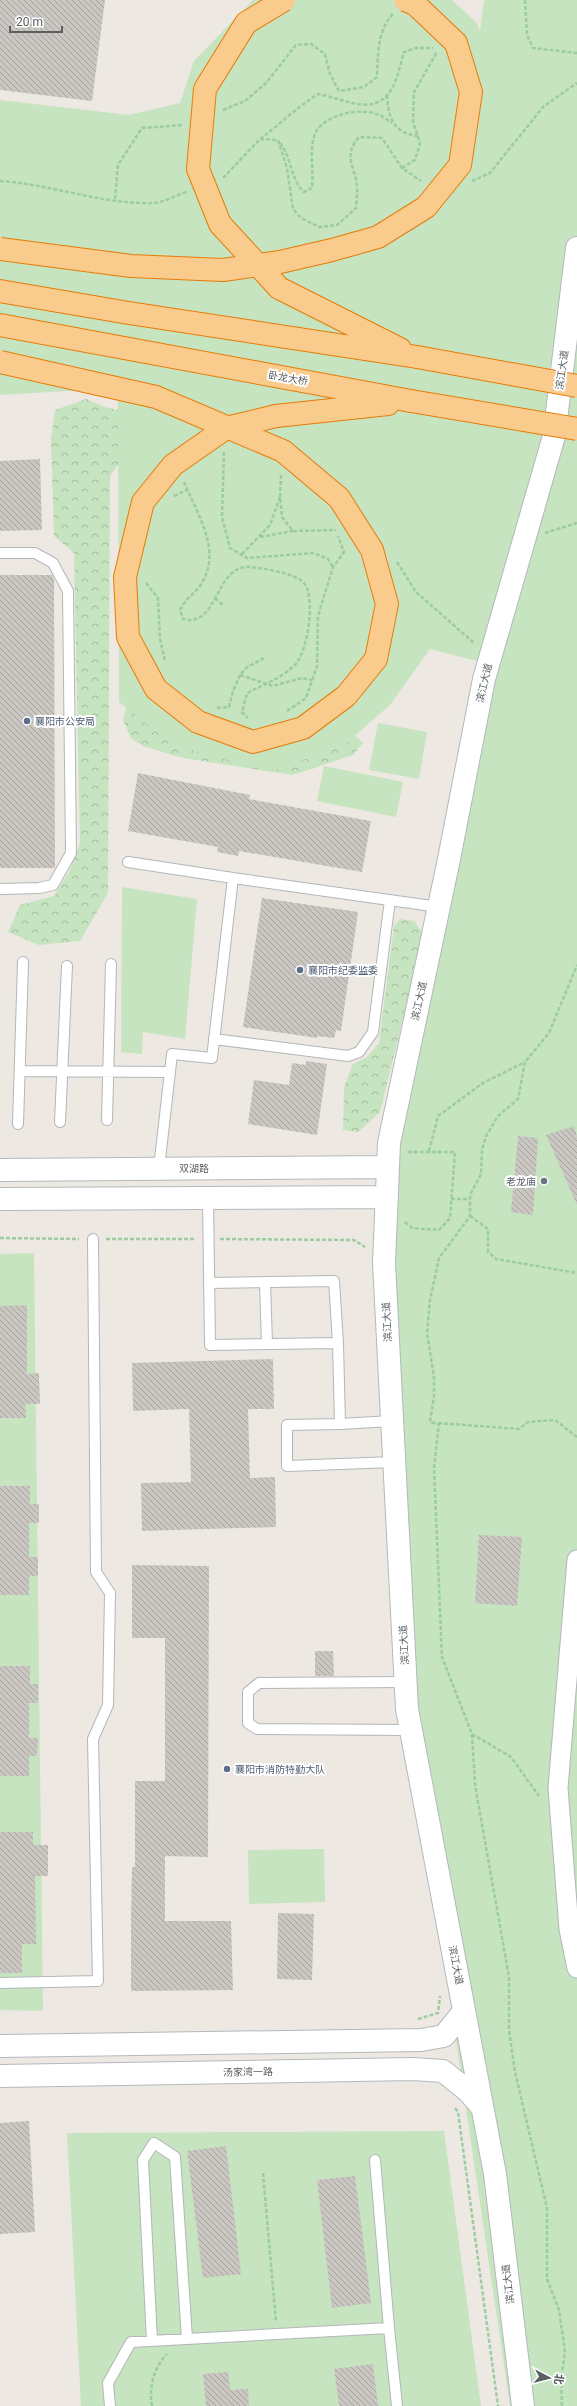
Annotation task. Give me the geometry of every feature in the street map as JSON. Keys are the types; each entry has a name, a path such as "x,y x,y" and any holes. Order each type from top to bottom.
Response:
{"highway":[{"path":"284,0 246,23 205,88 198,169 220,224 279,288 417,358"},
{"path":"0,249 131,266 223,270 280,262 332,250 378,237 426,207 460,165 471,92 456,43 415,4 400,5"},
{"path":"0,291 128,313 417,358 577,386"},
{"name":"卧龙大桥","path":"0,325 411,401 577,429"},
{"path":"0,362 156,397 192,412 212,421 227,427 234,430 283,451 339,498 372,550 388,604 376,659 346,696 303,728 252,742 198,722 156,689 128,637 124,576 143,502 174,464 226,428 233,426 262,419 276,416 411,401"}],"street":[{"name":"滨江大道","path":"523,2406 495,2174 411,1730 406,1682 384,1263 388,1160 490,656 554,436 577,248"},
{"name":"双湖路","path":"0,1170 160,1168 388,1160"},
{"path":"0,1199 208,1198 387,1203"},
{"path":"577,1560 558,1788 569,1929 577,1968"},
{"path":"0,2046 421,2040 444,2036 464,2011"},
{"name":"汤家湾一路","path":"0,2076 405,2069 435,2070 443,2071 470,2092 482,2107"}],"lane":[{"path":"0,553 35,553 53,563 68,592 72,853 53,885 39,888 0,890"},
{"path":"128,862 439,907"},
{"path":"160,1168 172,1054 212,1058 233,878"},
{"path":"214,1040 348,1056 359,1052 373,1032 390,900"},
{"path":"18,1124 23,962"},
{"path":"107,1120 111,964"},
{"path":"60,1122 67,966"},
{"path":"20,1072 170,1072"},
{"path":"208,1198 210,1345 338,1343"},
{"path":"0,1983 98,1981 93,1739 108,1705 110,1593 96,1572 93,1239"},
{"path":"209,1283 334,1281 338,1343 340,1424"},
{"path":"265,1282 267,1344"},
{"path":"392,1421 287,1425 287,1466 394,1462"},
{"path":"406,1682 259,1683 248,1692 248,1723 257,1729 411,1730"},
{"path":"152,2341 142,2160 154,2143 175,2157 187,2339"},
{"path":"375,2160 397,2406"},
{"path":"110,2406 108,2383 131,2342 389,2328"}],"path":[{"path":"525,0 527,35 533,48 577,53"},
{"path":"216,113 245,101 266,83 296,45 310,44 325,54 330,74 339,91 364,87 377,77 379,44 385,22 400,5"},
{"path":"222,179 260,139 290,117 304,103 318,94 370,106 382,102 395,82 404,52 416,48 439,47 414,92 413,122 420,144 415,160 402,168"},
{"path":"466,184 490,173 543,107 577,83"},
{"path":"387,94 388,110 392,123"},
{"path":"278,140 286,151 296,185 304,192 312,188 311,154 317,130 331,118 347,114 376,113 408,135 418,136"},
{"path":"115,199 118,165 142,128 186,125"},
{"path":"278,140 287,168 293,209 301,218 319,227 337,226 356,208 357,187 350,159 350,147 359,137 382,138 402,168 421,181 427,182"},
{"path":"260,139 278,140"},
{"path":"0,181 23,182 57,191 156,203 193,189"},
{"path":"225,447 222,482 222,517 230,548 247,558 314,553 328,559 333,567"},
{"path":"181,476 208,538 211,560 203,582 184,601 180,610 183,619 190,621 202,616 209,610 223,583 233,573 248,567 296,576 305,584 311,613 306,645 295,665 247,693 242,712 252,721"},
{"path":"169,498 187,490"},
{"path":"242,554 270,525 280,496 282,517 293,531"},
{"path":"524,540 577,523"},
{"path":"260,537 293,531 336,530 341,525"},
{"path":"282,714 306,698 317,666 318,616 333,567 344,552 336,530"},
{"path":"395,560 416,592 490,656"},
{"path":"146,578 146,584 158,598 160,639 165,665"},
{"path":"215,598 224,606"},
{"path":"209,709 229,707 233,691 240,675 246,668 264,658"},
{"path":"240,675 264,684 284,684 302,678 312,680"},
{"path":"429,1151 438,1116 482,1083 525,1062 549,1033 577,965"},
{"path":"430,1422 434,1396 434,1377 427,1333 430,1300 439,1258 470,1216 470,1199 481,1174 482,1150 486,1136 498,1116 518,1099 525,1062"},
{"path":"387,1203 412,1228 439,1230 450,1218 455,1152 429,1151 388,1160"},
{"path":"451,1199 470,1199"},
{"path":"470,1216 488,1229 488,1252 496,1259 577,1273"},
{"path":"0,1238 354,1240 368,1248"},
{"path":"430,1422 519,1428 528,1422 555,1420 577,1437"},
{"path":"430,1422 439,1424 434,1468 442,1657 472,1734 475,1785 509,1977 509,2030 515,2072 547,2208 547,2279 559,2310 564,2352 561,2380 562,2406"},
{"path":"472,1734 511,1757 537,1790 540,1797"},
{"path":"412,2021 438,2013 441,1994"},
{"path":"454,2107 458,2112 498,2406"},
{"path":"263,2173 278,2334"},
{"path":"152,2406 150,2392 155,2370 166,2355 187,2339"}],"green space":[{"path":"253,0 452,0 477,23 480,31 484,0 577,0 577,2406 510,2406 407,1709 388,1167 488,664 430,649 390,705 344,745 270,772 173,745 119,702 118,388 0,395 0,100 129,115 180,103 194,61"},
{"path":"86,399 108,408 130,412 135,441 110,476 108,893 80,941 39,945 8,932 20,905 54,896 69,872 80,843 74,553 54,536 51,439 55,410"},
{"path":"132,687 340,722 363,743 353,755 293,775 183,758 143,746 131,738 123,720"},
{"path":"378,723 427,732 419,779 369,770"},
{"path":"324,766 403,782 396,817 317,801"},
{"path":"122,887 197,899 185,1039 143,1032 142,1054 121,1052"},
{"path":"400,919 414,921 422,932 419,954 380,1112 358,1132 343,1130 344,1087 353,1064 367,1057 379,1043 394,926"},
{"path":"34,1253 43,2011 0,2010 0,1254"},
{"path":"324,1849 325,1902 249,1904 248,1850"},
{"path":"444,2131 481,2406 81,2406 67,2133"}],"building":[{"path":"0,0 105,0 92,101 0,90"},
{"path":"40,459 42,530 0,531 0,461"},
{"name":"襄阳市公安局","path":"0,575 52,575 54,579 55,868 0,868"},
{"path":"138,773 250,795 249,799 371,821 362,872 239,851 238,856 217,852 218,847 128,831"},
{"name":"襄阳市纪委监委","path":"262,898 358,912 341,1031 336,1030 334,1038 317,1036 317,1038 243,1027"},
{"path":"306,1061 327,1064 317,1135 248,1124 254,1080 289,1085 292,1063 306,1065"},
{"path":"574,1126 577,1137 577,1205 546,1135"},
{"path":"518,1136 538,1138 533,1215 511,1212"},
{"path":"27,1305 27,1374 39,1373 40,1404 25,1404 26,1418 0,1418 0,1306"},
{"path":"273,1359 274,1409 248,1409 250,1478 275,1477 276,1527 142,1531 141,1483 191,1482 189,1409 133,1411 132,1363"},
{"path":"0,1486 30,1486 30,1504 39,1504 39,1523 29,1523 29,1557 38,1557 38,1576 29,1576 29,1595 0,1595"},
{"path":"479,1535 522,1537 517,1606 475,1603"},
{"path":"132,1565 209,1566 208,1857 165,1856 165,1921 231,1921 233,1990 131,1991 132,1867 135,1867 135,1781 165,1781 165,1638 132,1638"},
{"path":"315,1651 333,1651 334,1676 315,1676"},
{"path":"0,1666 30,1666 30,1684 38,1684 38,1703 29,1703 29,1738 38,1738 37,1756 29,1756 29,1776 0,1776"},
{"path":"0,1832 33,1832 33,1845 48,1845 48,1876 35,1876 36,1944 22,1944 22,1973 0,1973"},
{"path":"278,1913 314,1914 312,1980 277,1979"},
{"path":"29,2121 35,2232 0,2234 0,2123"},
{"path":"226,2146 241,2274 203,2278 187,2151"},
{"path":"355,2176 371,2303 332,2308 317,2180"},
{"path":"373,2364 378,2406 339,2406 334,2369"},
{"path":"228,2372 230,2390 248,2389 249,2406 206,2406 203,2374"}],"place":[{"name":"襄阳市公安局","path":"27,721"},
{"name":"襄阳市纪委监委","path":"300,970"},
{"name":"老龙庙","path":"544,1181"},
{"name":"襄阳市消防特勤大队","path":"227,1769"}]}
